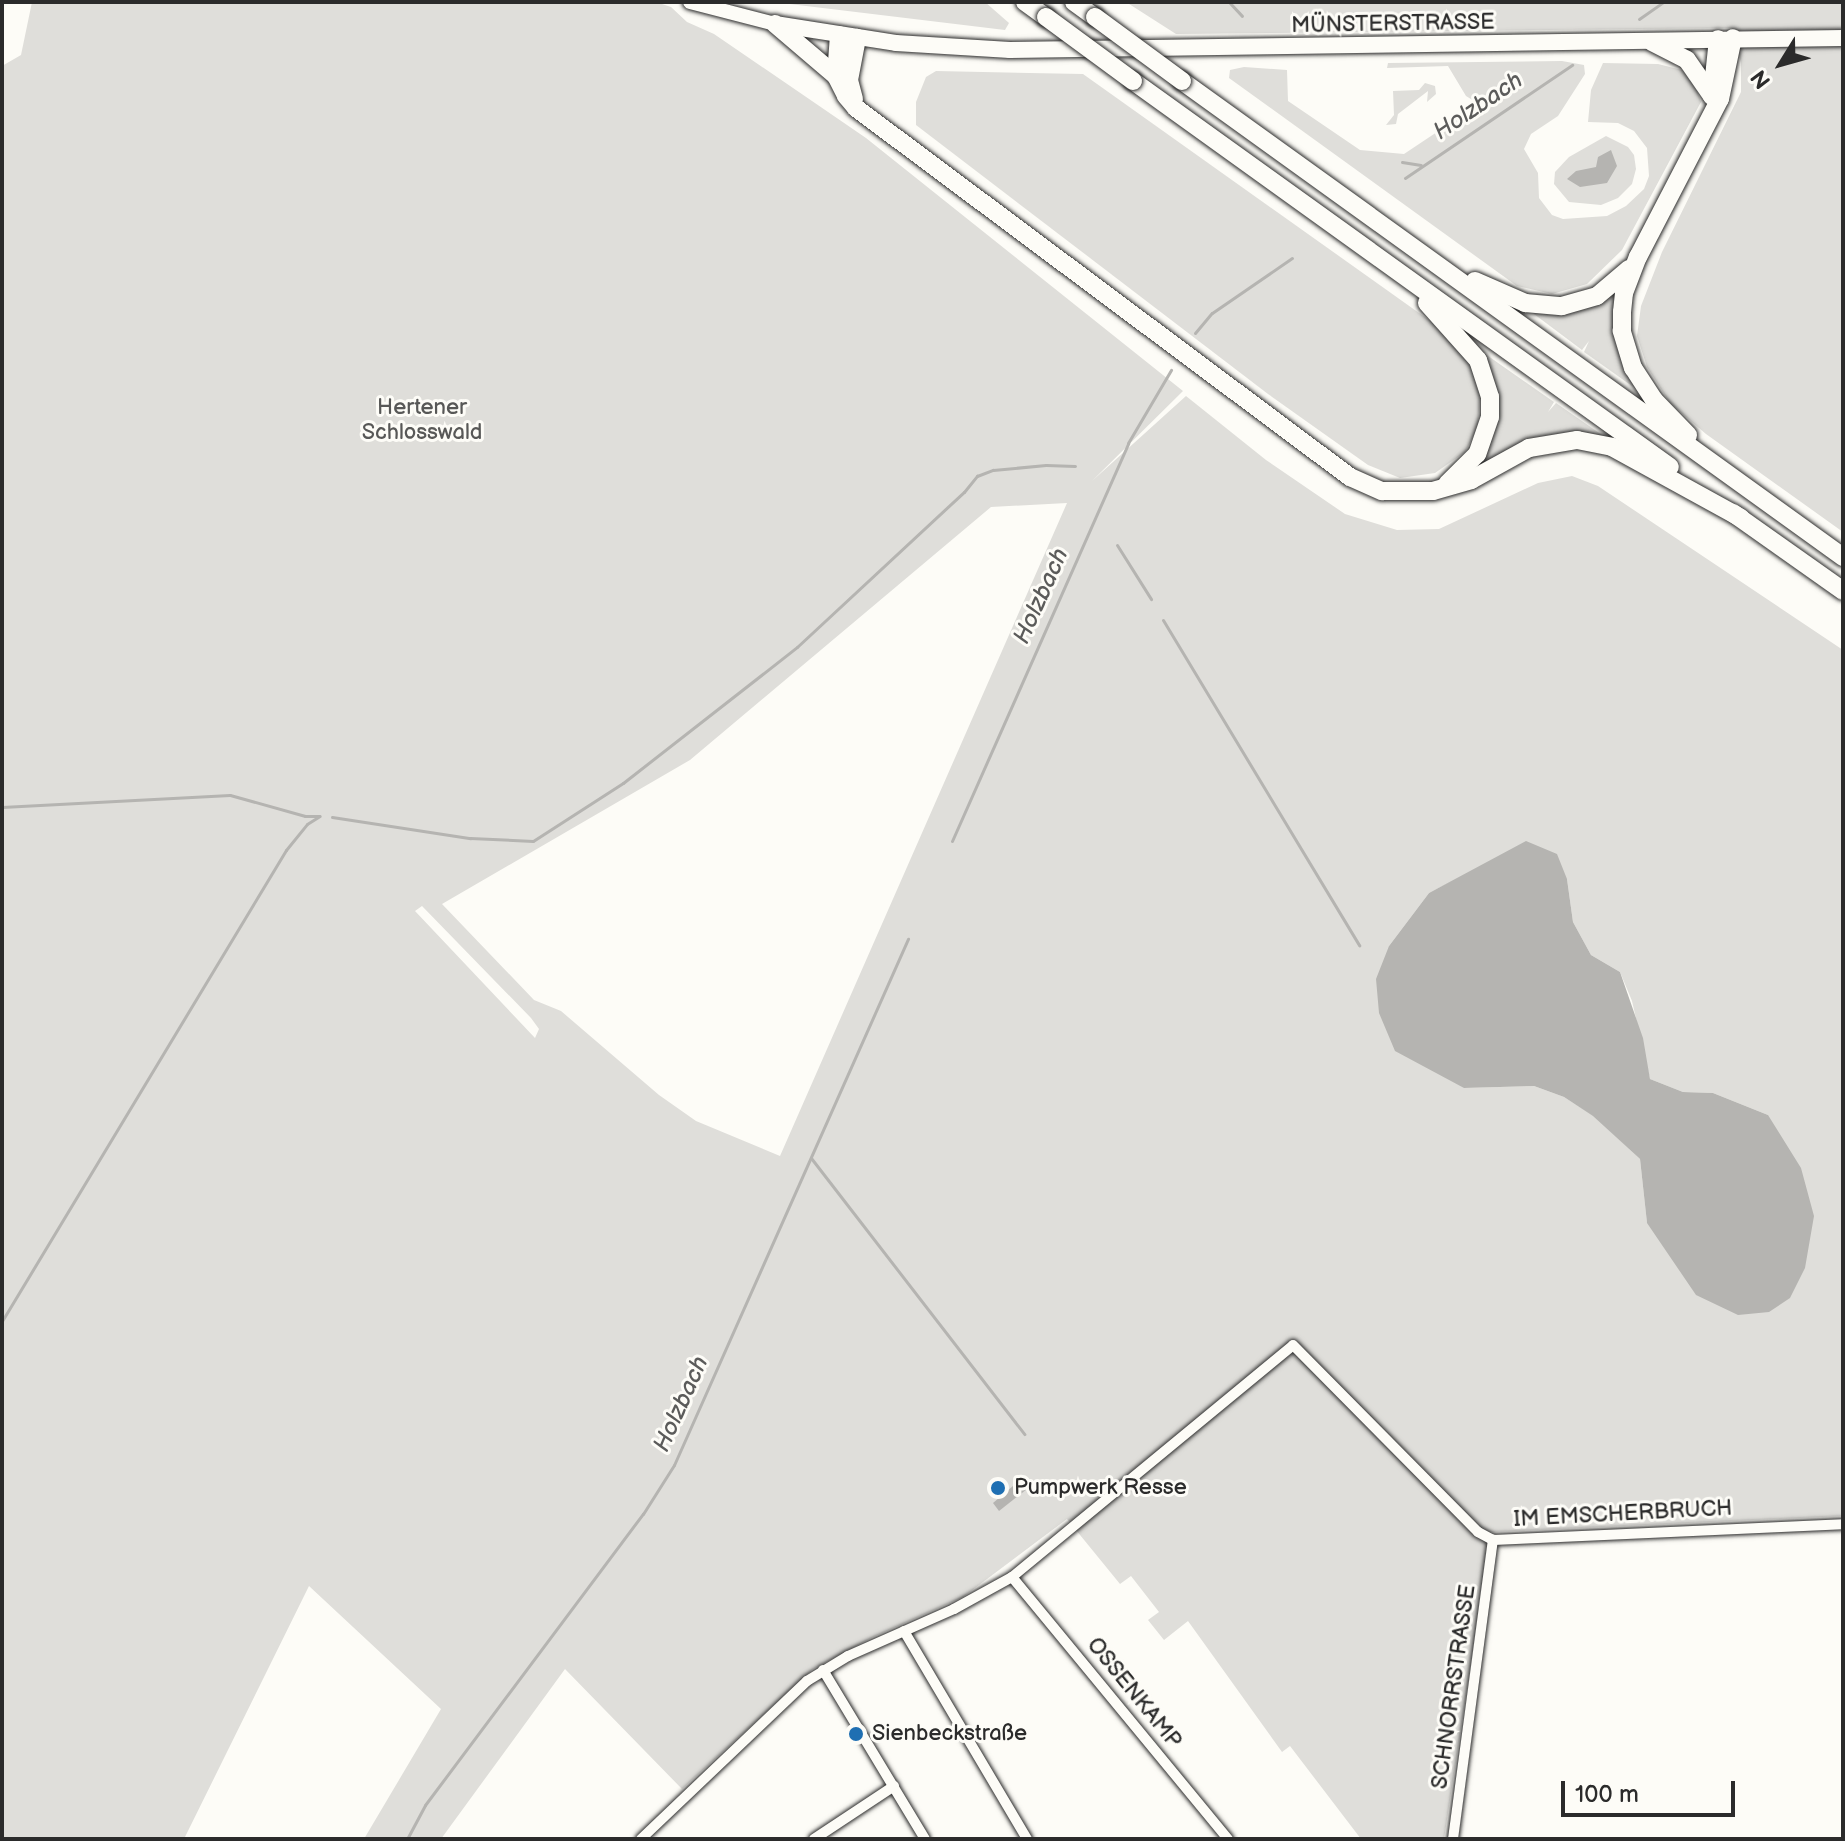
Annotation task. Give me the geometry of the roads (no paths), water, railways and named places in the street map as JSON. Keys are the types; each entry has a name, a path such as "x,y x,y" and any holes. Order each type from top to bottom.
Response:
{"highway":[{"path":"1025,2 1843,591"},
{"path":"1074,2 1843,557"},
{"path":"775,24 836,76 846,96 865,115 1331,466 1382,491 1433,491 1471,480 1529,448 1577,440 1612,447 1741,518"},
{"path":"836,76 848,37"},
{"path":"848,37 851,92 865,115"},
{"path":"1698,140 1725,38"},
{"path":"1725,38 1720,99 1638,257 1624,293 1622,312 1624,341 1633,368 1654,400 1726,473"},
{"path":"1652,42 1687,60 1712,96"},
{"path":"1434,261 1508,297 1543,306 1562,306 1580,303 1605,291 1638,257"},
{"path":"1391,267 1466,344 1478,360 1490,397 1490,417 1477,454 1450,482 1433,491"}],"main road":[{"path":"690,2 775,24"},
{"name":"MÜNSTERSTRASSE","path":"775,24 848,37 943,48 1025,50 1843,38"}],"street":[{"name":"IM EMSCHERBRUCH","path":"1012,1577 1293,1345 1478,1532 1493,1540 1843,1524"},
{"name":"SCHNORRSTRASSE","path":"1453,1839 1493,1540"},
{"path":"641,1839 807,1681 823,1670 954,1609 1012,1577"},
{"name":"OSSENKAMP","path":"1012,1577 1224,1838"},
{"path":"904,1631 1027,1839"},
{"path":"823,1670 925,1839"},
{"path":"814,1839 894,1786"}],"waterway":[{"path":"1229,2 1242,16"},
{"name":"Holzbach","path":"1639,19 1663,2"},
{"name":"Holzbach","path":"1405,178 1572,65"},
{"path":"1402,162 1421,165"},
{"name":"Holzbach","path":"1195,333 1212,313 1292,258"},
{"name":"Holzbach","path":"952,841 1128,443 1171,370"},
{"path":"332,817 470,838 533,841 623,783 797,647 964,492 977,476 993,470 1046,465 1075,466"},
{"path":"1117,545 1151,599"},
{"path":"1163,620 1359,945"},
{"path":"2,807 230,795 305,816 319,816"},
{"path":"2,1321 286,850 307,824 320,816"},
{"name":"Holzbach","path":"407,1839 425,1805 643,1514 674,1465 908,939"},
{"path":"811,1158 1024,1434"}],"place":[{"name":"Pumpwerk Resse","path":"998,1488"},
{"name":"Sienbeckstraße","path":"856,1734"}],"park label":[{"name":"Hertener Schlosswald","path":"422,420"}]}
